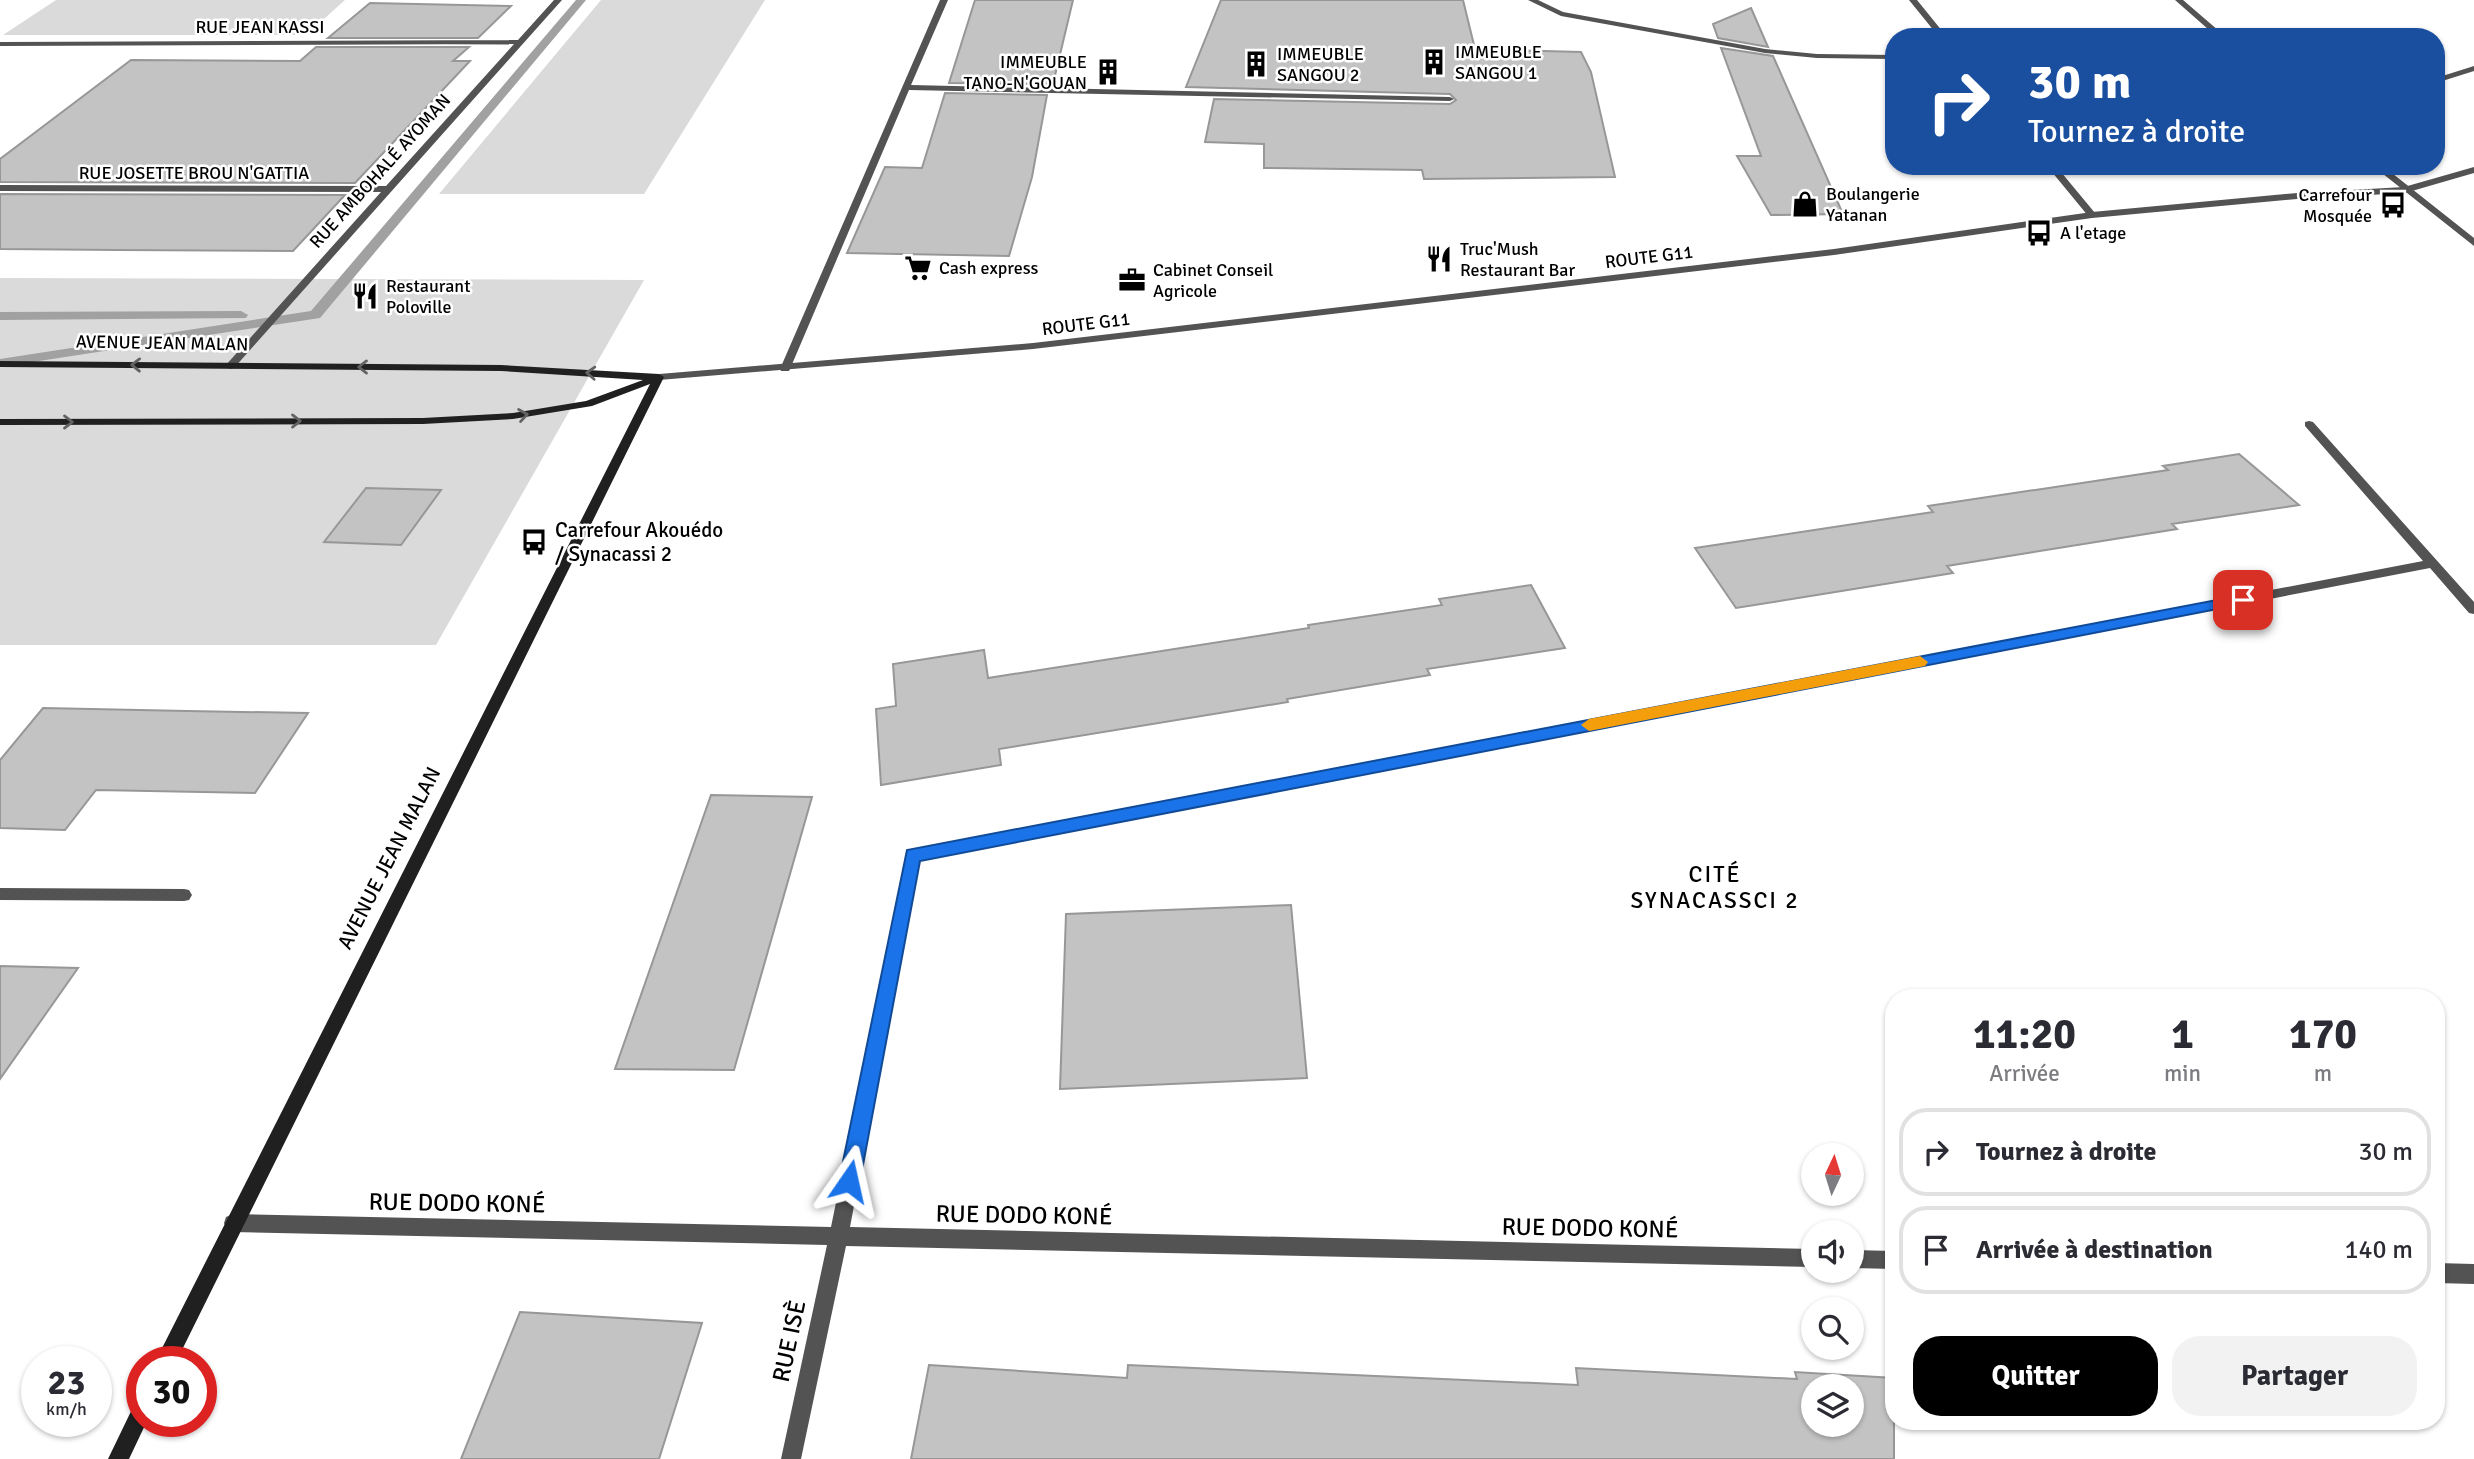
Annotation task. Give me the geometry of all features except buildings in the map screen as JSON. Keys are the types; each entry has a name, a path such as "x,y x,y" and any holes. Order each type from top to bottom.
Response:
{"main road":[{"name":"AVENUE JEAN MALAN","path":"0,364 501,368 659,377 173,1346"},
{"path":"0,422 422,421 513,416 588,404 659,377"},
{"path":"118,1459 129,1437"}],"street":[{"name":"RUE AMBOHALÉ AYOMAN","path":"230,366 558,0"},
{"path":"785,369 944,0"},
{"path":"1532,0 1561,14 1765,51 1817,56 1885,57"},
{"path":"1913,0 1936,28"},
{"path":"2179,0 2212,28"},
{"name":"RUE JEAN KASSI","path":"0,44 520,42"},
{"path":"2445,78 2474,68"},
{"path":"905,87 1450,99"},
{"name":"ROUTE G11","path":"659,377 785,369 1047,345 1835,252 2092,215 2297,196 2405,190 2474,170"},
{"path":"2059,175 2092,215"},
{"path":"2388,175 2474,243"},
{"name":"RUE JOSETTE BROU N'GATTIA","path":"0,188 388,189"},
{"path":"2309,424 2474,610"},
{"name":"RUE ISÈ","path":"791,1459 839,1235 913,855 2434,563"},
{"path":"0,894 184,895"},
{"name":"RUE DODO KONÉ","path":"233,1223 1801,1258"},
{"path":"1864,1259 1885,1260"},
{"path":"2445,1273 2474,1274"}],"shaded area":[{"path":"56,0 345,0 306,35 3,35"},
{"path":"601,0 765,0 644,194 439,194"},
{"path":"0,278 644,280 436,645 0,645"}],"waterway":[{"path":"0,363 315,315 581,0"},
{"path":"0,316 241,315"}],"slow traffic":[{"path":"1589,725 1920,662"}],"place":[{"name":"IMMEUBLE SANGOU 1","path":"1434,62"},
{"name":"IMMEUBLE SANGOU 2","path":"1256,64"},
{"name":"IMMEUBLE TANO-N'GOUAN","path":"1108,72"},
{"name":"Boulangerie Yatanan","path":"1805,204"},
{"name":"Carrefour Mosquée","path":"2393,205"},
{"name":"A l'etage","path":"2039,233"},
{"name":"Truc'Mush Restaurant Bar","path":"1439,259"},
{"name":"Cash express","path":"918,268"},
{"name":"Cabinet Conseil Agricole","path":"1132,280"},
{"name":"Restaurant Poloville","path":"365,296"},
{"name":"Carrefour Akouédo / Synacassi 2","path":"534,542"}],"district":[{"name":"CITÉ SYNACASSCI 2","path":"1715,887"}],"route":[{"path":"849,1181 913,855 2243,600"}]}
